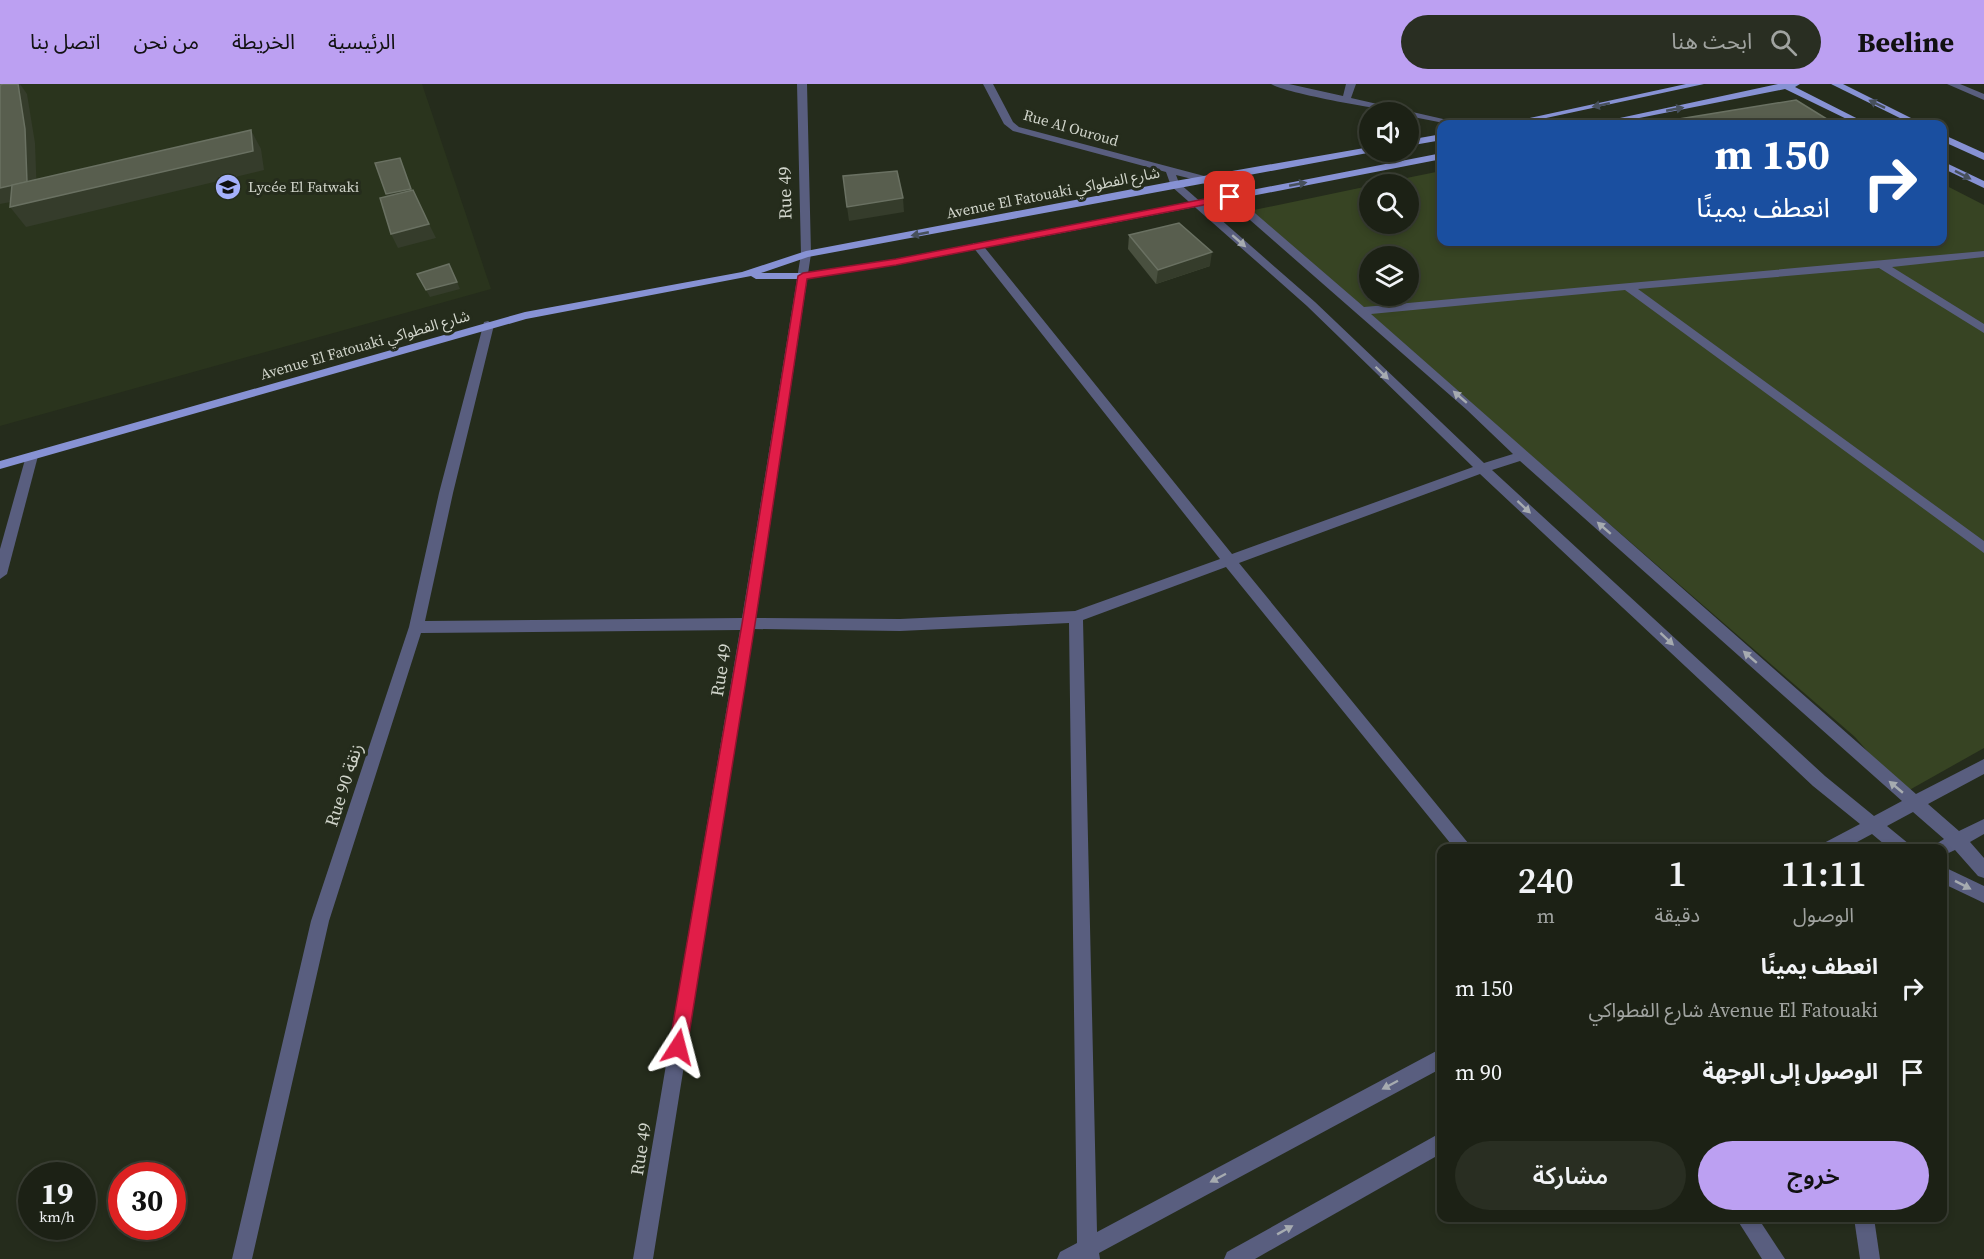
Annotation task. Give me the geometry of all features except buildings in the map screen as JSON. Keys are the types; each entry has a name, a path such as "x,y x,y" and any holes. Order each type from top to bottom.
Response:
{"main road":[{"path":"1526,120 1699,84"},
{"path":"1836,84 1910,120"},
{"path":"1617,120 1788,85 1855,120"},
{"path":"1419,141 1437,138"},
{"path":"1947,138 1984,157"},
{"name":"Avenue El Fatouaki شارع الفطواكي","path":"0,465 488,325 744,275 806,254 1175,184 1359,152"},
{"name":"Avenue El Fatouaki شارع الفطواكي","path":"744,275 803,276 896,262 1437,157"},
{"path":"1947,166 1984,185"}],"street":[{"name":"Rue 49","path":"643,1259 748,624 806,254 802,84"},
{"name":"Rue Al Ouroud","path":"988,84 1009,124 1016,129 1204,179"},
{"path":"1276,84 1359,103"},
{"path":"1346,100 1351,84"},
{"path":"1952,84 1984,97"},
{"path":"1419,115 1441,120"},
{"path":"1169,170 1175,184 1311,304 1482,468 1819,781 1897,844"},
{"path":"1204,179 1230,197 1472,407 1522,456 1915,803 1950,845 1984,870"},
{"path":"977,245 1230,562 1461,844"},
{"path":"1362,311 1984,254"},
{"path":"1882,265 1984,329"},
{"path":"1627,286 1984,548"},
{"name":"Rue 90 زنقة","path":"242,1259 320,921 416,627 446,493 488,325"},
{"path":"0,574 32,456"},
{"path":"416,627 900,625 1076,617 1482,468 1522,456"},
{"path":"1076,617 1089,1254"},
{"path":"1837,844 1984,766"},
{"path":"1950,845 1984,825"},
{"path":"1947,876 1984,895"},
{"path":"1067,1259 1089,1254 1437,1061"},
{"path":"1234,1259 1437,1145"},
{"path":"1749,1222 1775,1259"},
{"path":"1865,1222 1870,1259"}],"shaded area":[{"name":"Lycée El Fatwaki","path":"0,84 422,84 491,289 0,426"},
{"path":"1437,172 1437,246 1947,246 1947,186 1984,205 1984,748 1904,793 1855,737 1249,211 1359,188 1359,234 1419,234 1419,175"}],"place":[{"name":"Lycée El Fatwaki","path":"228,187"}],"route":[{"path":"678,1047 803,276 896,262 1230,197"}]}
